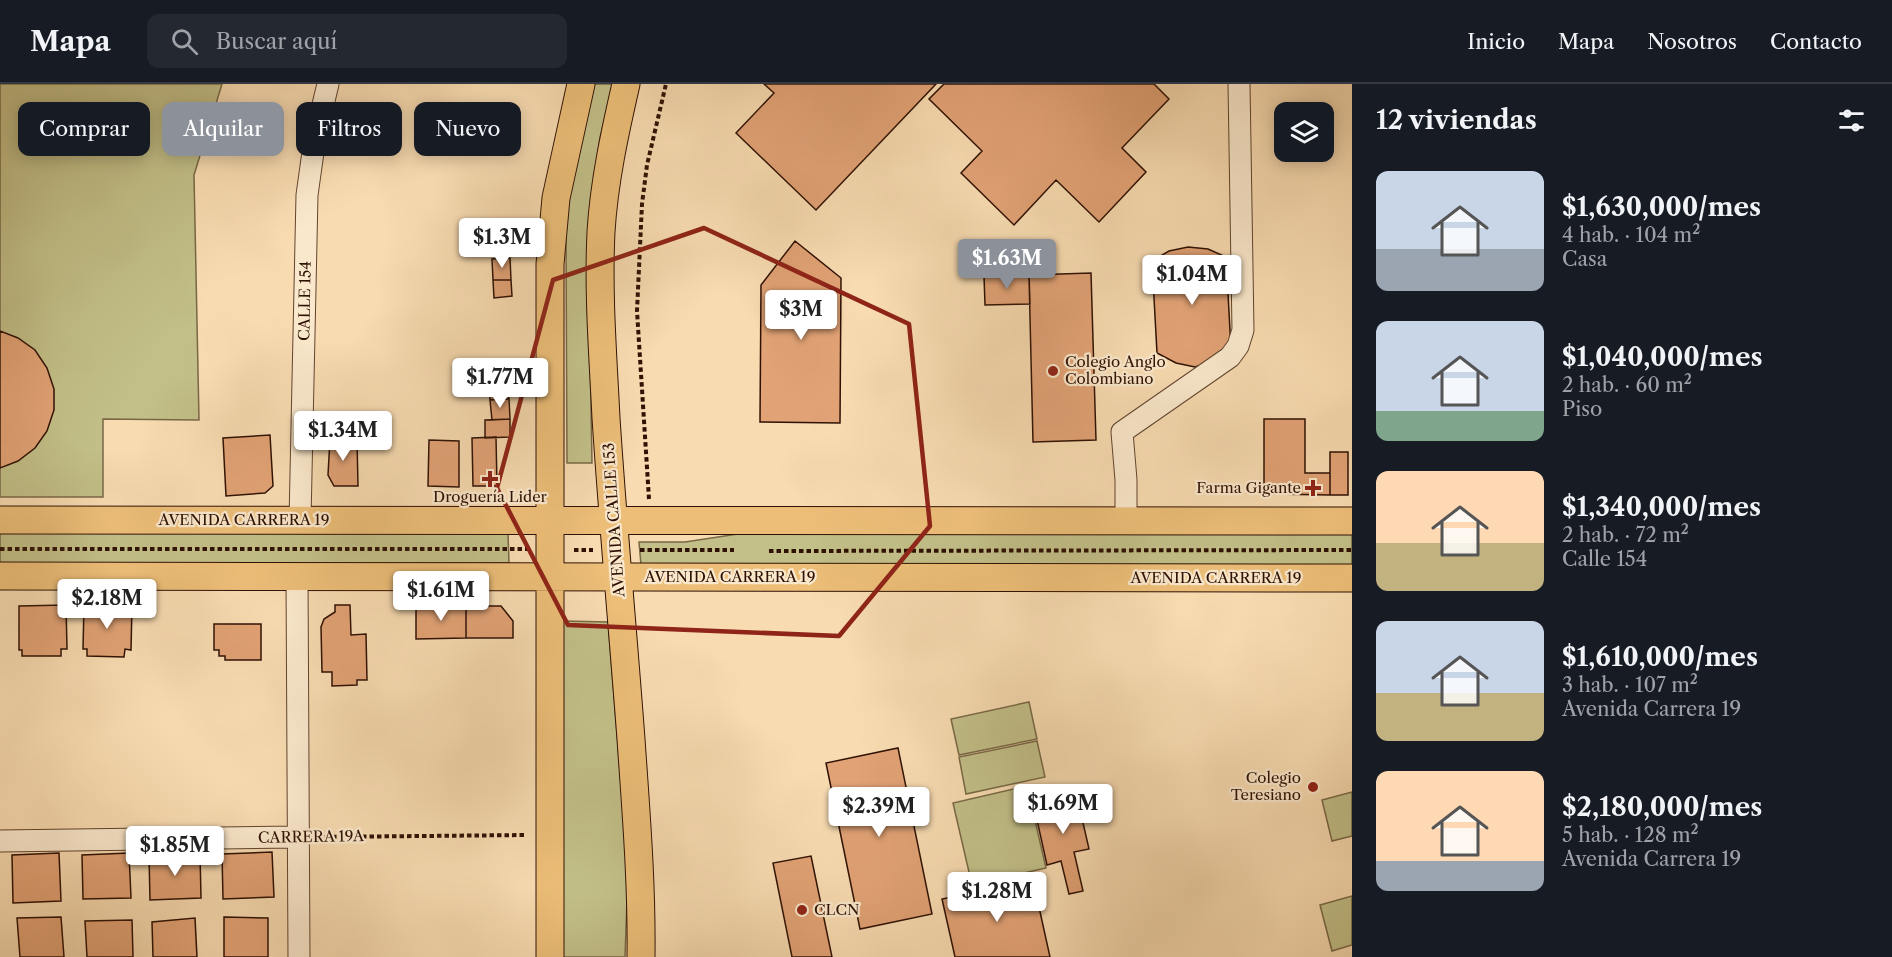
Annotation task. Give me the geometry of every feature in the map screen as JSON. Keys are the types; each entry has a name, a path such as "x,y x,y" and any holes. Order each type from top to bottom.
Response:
{"main road":[{"path":"550,957 550,264 558,188 581,84"},
{"name":"AVENIDA CALLE 153","path":"626,84 607,179 601,231 600,286 616,550 638,831 642,906 641,957"},
{"name":"AVENIDA CARRERA 19","path":"0,520 1352,521"},
{"name":"AVENIDA CARRERA 19","path":"0,576 1352,578"}],"street":[{"name":"CALLE 154","path":"300,520 307,195 315,138 328,84"},
{"path":"1126,521 1126,480 1122,432 1230,357 1238,346 1243,330 1239,84"},
{"path":"297,576 299,957"},
{"name":"CARRERA 19A","path":"0,841 298,837"}],"path":[{"path":"654,550 646,478 637,311 642,204 647,165 666,84"},
{"path":"0,549 738,550"},
{"path":"761,550 1352,550"},
{"name":"CARRERA 19A","path":"298,837 550,835"}],"highlighted area":[{"path":"704,228 909,324 930,526 839,636 568,625 497,488 553,280"}],"shaded area":[{"path":"0,84 222,84 216,102 162,102 162,156 200,156 194,175 199,420 103,419 103,497 0,497"},
{"path":"591,84 613,84 600,138 588,234 592,463 567,463 566,235 569,184"},
{"path":"0,530 508,533 509,563 0,563"},
{"path":"1352,530 1352,569 641,565 639,542 685,542 751,532"},
{"path":"563,621 608,622 628,871 625,957 563,957"},
{"path":"1029,702 1037,739 959,755 951,719"},
{"path":"1037,741 1045,777 966,794 959,757"},
{"path":"1027,786 1046,868 972,885 953,803"},
{"path":"1352,792 1352,836 1332,841 1322,800"},
{"path":"1352,896 1352,945 1332,951 1320,905"}],"building":[{"path":"764,84 936,84 816,210 736,133 774,93"},
{"path":"944,84 1154,84 1169,99 1122,148 1146,172 1099,222 1056,180 1014,225 961,173 982,151 929,99"},
{"path":"795,241 841,278 840,423 760,422 761,285"},
{"path":"1188,247 1208,249 1226,257 1231,349 1214,361 1195,367 1176,363 1157,353 1152,261 1169,251"},
{"path":"510,258 511,280 493,280 492,259"},
{"path":"1091,273 1096,440 1033,442 1029,275"},
{"path":"1029,275 1030,304 985,305 984,276"},
{"path":"493,280 511,280 512,296 494,298"},
{"path":"0,331 18,338 35,350 47,368 54,389 54,410 47,431 35,448 18,461 0,468"},
{"path":"507,377 509,399 490,400 489,378"},
{"path":"509,399 510,419 492,420 490,400"},
{"path":"510,419 510,437 485,438 485,420"},
{"path":"1264,419 1305,419 1305,473 1330,473 1330,495 1264,494"},
{"path":"270,435 273,486 265,493 226,496 223,438"},
{"path":"496,437 497,486 473,486 472,438"},
{"path":"330,439 357,439 358,486 334,486 328,475"},
{"path":"429,440 459,441 459,487 428,486"},
{"path":"1330,452 1348,452 1348,495 1330,495"},
{"path":"66,605 67,649 61,649 61,656 22,656 22,650 19,650 19,606"},
{"path":"84,605 132,606 131,650 125,649 124,657 87,656 87,649 83,649"},
{"path":"335,605 350,605 351,635 366,634 367,680 357,680 357,685 332,686 332,672 322,672 321,627 324,619 335,612"},
{"path":"416,606 466,606 466,638 416,639"},
{"path":"466,606 501,606 513,621 513,638 466,638"},
{"path":"214,624 261,624 261,660 225,660 225,656 219,656 219,650 214,650"},
{"path":"898,748 932,914 860,929 826,763"},
{"path":"1076,792 1089,849 1074,852 1083,891 1069,894 1061,861 1047,865 1033,802"},
{"path":"272,852 274,897 223,899 222,854"},
{"path":"59,853 61,901 13,903 12,855"},
{"path":"129,853 131,898 83,899 82,855"},
{"path":"200,854 201,898 150,900 149,855"},
{"name":"CLCN","path":"811,856 832,957 792,957 773,863"},
{"path":"1033,880 1050,957 955,957 942,899"},
{"path":"61,917 64,957 20,957 17,918"},
{"path":"224,917 268,918 268,957 224,957"},
{"path":"195,918 197,957 153,957 152,922"},
{"path":"132,920 133,957 87,957 85,921"}],"place":[{"name":"Colegio Anglo Colombiano","path":"1053,371"},
{"name":"Droguería Lider","path":"490,479"},
{"name":"Farma Gigante","path":"1313,488"},
{"name":"Colegio Teresiano","path":"1313,787"},
{"name":"CLCN","path":"802,910"}]}
